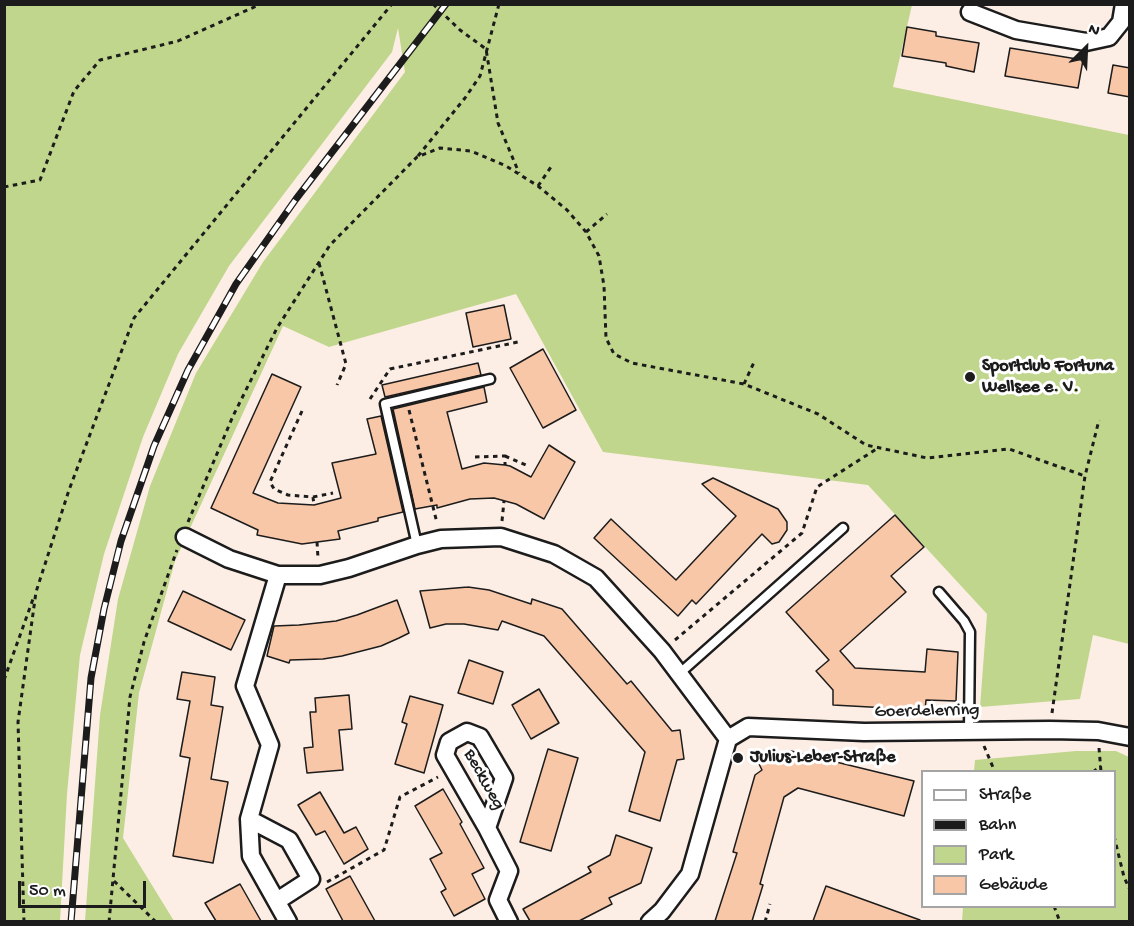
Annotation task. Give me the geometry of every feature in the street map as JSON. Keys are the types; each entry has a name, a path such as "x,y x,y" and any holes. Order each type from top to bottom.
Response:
{"street":[{"path":"970,12 1016,30 1086,42 1109,37 1121,22 1124,4"},
{"path":"183,537 229,559 278,575 320,575 349,568 417,544 441,539 501,537 554,554 596,578 662,651 728,739 690,874 660,918"},
{"path":"278,575 245,686 270,745 249,819 251,856 288,921"},
{"name":"Goerdelerring","path":"728,739 748,726 864,732 1098,731 1130,737"},
{"name":"Beckweg","path":"487,828 504,778 480,737 467,732 449,742 445,755 509,871 498,900 509,921"},
{"path":"249,819 289,840 311,879 276,901"}],"lane":[{"path":"417,544 385,404 490,379"},
{"path":"680,673 843,528"},
{"path":"939,592 964,621 970,632 969,731"}],"path":[{"path":"4,187 40,180 74,91 100,60 177,41 261,4"},
{"path":"4,680 69,490 134,318 392,4"},
{"path":"433,4 460,30 486,49 498,123 520,175"},
{"path":"109,921 130,697 144,642 183,537 233,416 277,328 330,244 417,158 480,76 500,4"},
{"path":"417,158 440,148 471,151 506,166 538,186 567,210 586,232 599,256 604,286 606,338 614,354 632,363 744,384 818,414 866,445 878,448 927,459 1009,449 1085,476"},
{"path":"538,186 553,164"},
{"path":"586,232 607,214"},
{"path":"319,263 346,364 337,385"},
{"path":"370,399 390,369 518,342"},
{"path":"744,384 755,360"},
{"path":"407,399 441,539"},
{"path":"302,411 270,482 274,489 288,495 313,498 333,493"},
{"path":"1050,730 1085,476 1099,420"},
{"path":"662,651 802,533 818,487 878,448"},
{"path":"505,456 505,465"},
{"path":"474,457 505,456 528,466"},
{"path":"313,498 314,505"},
{"path":"24,921 18,722 36,592"},
{"path":"1098,731 1101,770"},
{"path":"1095,770 1101,766"},
{"path":"322,884 384,850 400,797 453,769"},
{"path":"1116,845 1124,877 1130,890"},
{"path":"114,881 156,921"},
{"path":"765,921 771,904"}],"green space":[{"path":"5,5 912,5 893,87 1129,135 1129,644 1093,635 1080,699 980,707 987,614 868,485 603,452 516,294 329,347 283,326 175,561 139,693 123,838 174,921 85,921 100,715 118,599 150,486 196,373 263,262 405,72 398,28 392,52 229,266 178,354 143,437 104,554 80,655 67,794 60,921 5,922"},
{"path":"1076,751 1116,751 1129,757 1129,921 962,921 963,908 1116,908 1116,770 974,770 975,760"}],"building":[{"path":"907,27 936,32 936,36 979,43 974,72 946,66 946,63 902,56"},
{"path":"1010,48 1083,60 1078,88 1005,76"},
{"path":"1113,65 1130,68 1130,97 1108,93"},
{"path":"504,305 511,339 473,347 466,313"},
{"path":"543,349 576,410 543,428 510,368"},
{"path":"478,363 481,375 385,397 382,385"},
{"path":"272,374 301,387 253,493 278,503 314,505 341,498 332,463 376,454 367,419 381,416 403,512 338,531 340,539 302,544 257,535 258,530 211,508"},
{"path":"484,387 487,402 447,412 462,469 484,463 505,465 531,477 549,445 575,462 544,519 516,504 494,498 470,499 437,508 437,505 415,509 393,409"},
{"path":"713,478 778,509 787,522 787,530 779,542 772,544 762,534 696,604 692,600 678,616 594,538 611,519 676,580 736,516 702,484"},
{"path":"895,515 924,547 891,576 906,592 840,651 855,668 925,672 927,649 958,652 956,701 926,700 925,710 833,705 833,690 816,671 829,660 786,612"},
{"path":"468,587 489,590 531,604 532,599 562,609 627,684 631,681 672,731 680,730 684,759 677,760 660,821 629,811 645,752 544,636 502,621 498,630 464,624 446,624 430,628 420,591"},
{"path":"183,591 245,620 231,650 168,621"},
{"path":"397,600 409,633 381,646 323,659 290,660 289,663 267,656 274,626 336,621"},
{"path":"469,660 503,672 493,704 458,693"},
{"path":"182,672 215,677 211,705 223,707 211,779 228,782 213,863 173,856 190,758 180,756 190,701 177,699"},
{"path":"539,689 559,723 531,739 512,705"},
{"path":"349,695 352,729 339,730 343,770 307,773 304,748 313,747 310,712 316,712 315,698"},
{"path":"410,696 443,705 424,773 395,764 407,724 402,722"},
{"path":"548,749 578,758 551,851 520,842"},
{"path":"778,751 782,757 791,751 914,781 904,816 798,788 784,797 752,921 715,921 737,853 733,852 755,775 762,770 759,764"},
{"path":"443,789 484,868 472,874 485,899 454,916 441,892 446,889 430,859 442,853 415,806"},
{"path":"320,792 344,833 356,827 368,849 344,864 325,831 316,835 298,805"},
{"path":"616,835 652,848 641,883 609,898 612,904 579,921 530,921 523,909 591,872 588,867 610,855"},
{"path":"350,876 375,921 343,921 326,889"},
{"path":"240,884 261,921 216,921 205,903"},
{"path":"826,886 920,920 920,921 813,921"}],"railway":[{"path":"71,922 91,678 104,609 121,541 154,446 188,370 236,284 296,199 446,4"}],"place":[{"name":"Sportclub Fortuna Wellsee e. V.","path":"970,377"},
{"name":"Julius-Leber-Straße","path":"738,758"}]}
